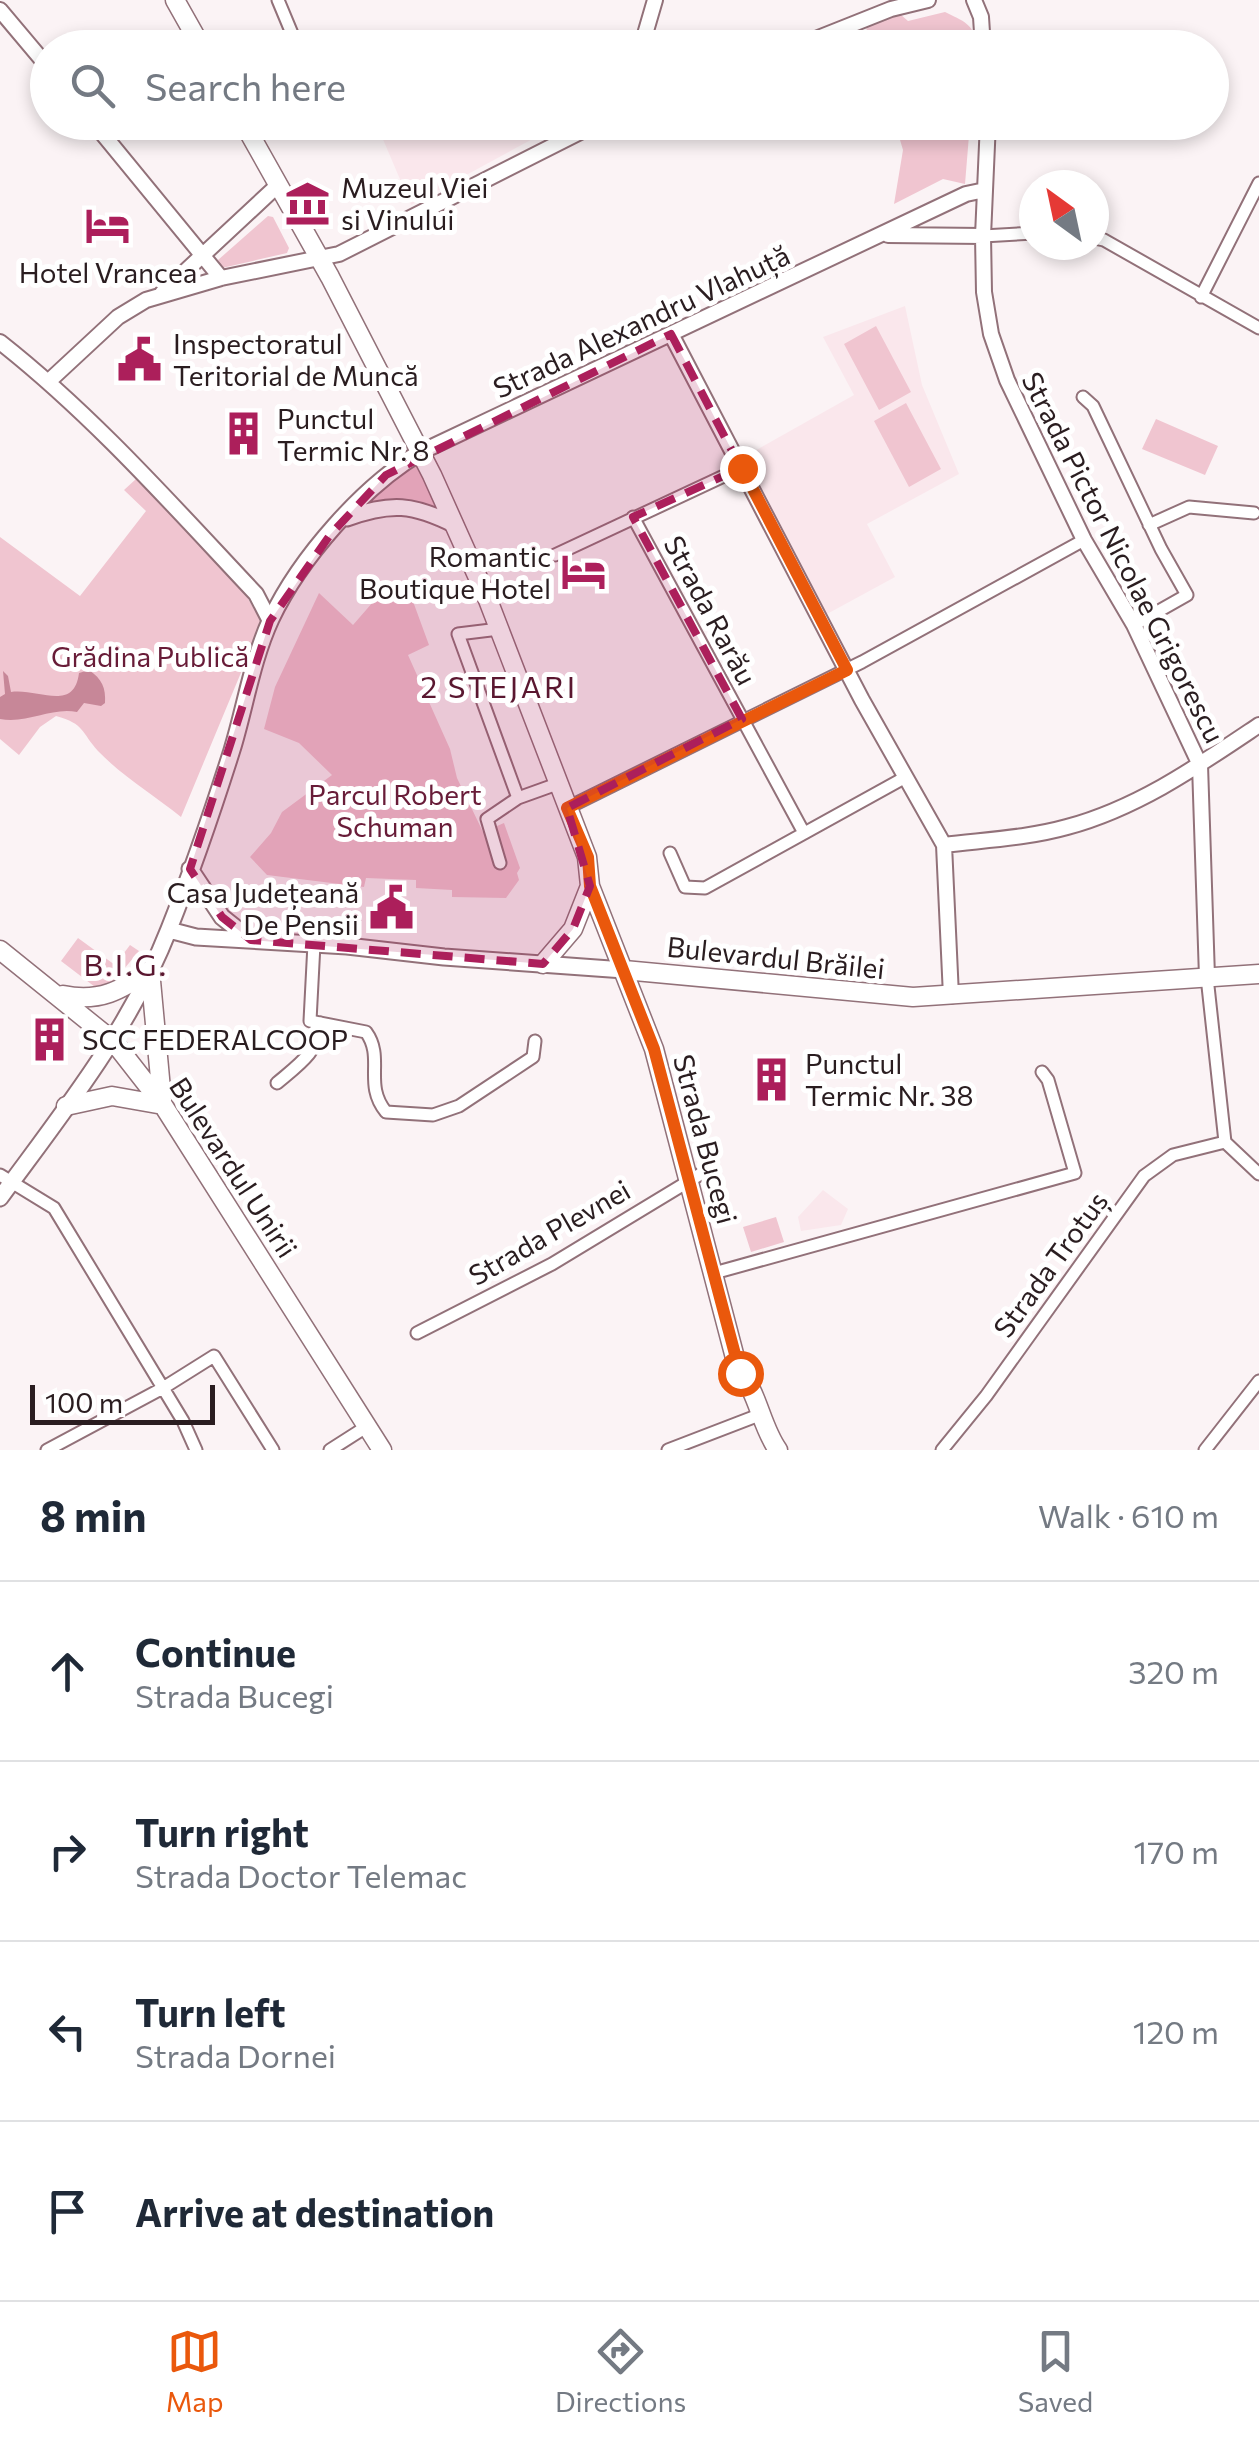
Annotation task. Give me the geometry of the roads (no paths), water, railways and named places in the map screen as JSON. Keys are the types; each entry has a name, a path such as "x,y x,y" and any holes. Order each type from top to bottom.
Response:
{"main road":[{"path":"175,0 192,30"},
{"name":"Strada Bucegi","path":"254,140 422,452 499,629 588,857 590,886 654,1049 696,1177 714,1272 740,1373 749,1381 759,1415 778,1450"},
{"path":"0,1198 5,1179 114,1041 169,930 232,749 270,621 290,586 344,519 378,482 422,452"},
{"path":"344,519 376,507 395,506 430,512 454,525"},
{"path":"190,869 222,917 251,940"},
{"path":"543,964 573,929 590,886"},
{"name":"Bulevardul Brăilei","path":"169,930 196,937 624,970 880,996 952,996 1259,974"},
{"name":"Bulevardul Unirii","path":"0,950 58,994 129,1057 382,1450"},
{"path":"58,994 98,998 150,970"},
{"path":"66,1106 112,1096 163,1106 150,970"}],"street":[{"path":"278,0 290,30"},
{"path":"647,30 656,0"},
{"path":"839,30 928,0"},
{"path":"974,0 982,30"},
{"path":"0,10 30,46"},
{"path":"108,140 221,278"},
{"path":"48,382 118,316 162,294 339,254 565,140"},
{"path":"987,140 983,236 1019,234"},
{"path":"1201,298 1259,183"},
{"path":"162,294 278,185"},
{"name":"Strada Alexandru Vlahuță","path":"422,452 966,194 985,190"},
{"name":"Strada Alexandru Vlahuță","path":"882,235 983,236"},
{"name":"Strada Pictor Nicolae Grigorescu","path":"983,236 990,334 1006,380 1084,540 1134,624 1200,764 1207,976 1225,1142"},
{"path":"1109,243 1201,298 1259,327"},
{"path":"671,334 904,778 944,845 952,996"},
{"path":"0,342 127,458 247,584 270,621"},
{"path":"1082,397 1093,406 1187,595 1134,624"},
{"name":"Strada Rarău","path":"555,554 742,468"},
{"path":"1149,525 1189,507 1254,513"},
{"name":"Strada Rarău","path":"633,516 804,832"},
{"path":"567,808 847,670 1084,540"},
{"path":"499,629 458,634 518,798"},
{"path":"944,845 1044,832 1106,815 1143,798 1259,725"},
{"path":"670,853 686,887 696,890 720,881 904,778"},
{"path":"500,864 488,819 518,798 558,784"},
{"path":"314,944 310,1021 366,1032 374,1043 375,1092 386,1112 433,1115 459,1106 534,1058 535,1041"},
{"path":"277,1084 308,1056 321,1037 321,1023"},
{"path":"714,1272 1075,1173 1048,1080 1042,1072"},
{"path":"1225,1142 1259,1174"},
{"name":"Strada Trotuș","path":"942,1450 986,1396 1144,1176 1174,1155 1225,1142"},
{"name":"Strada Plevnei","path":"417,1332 552,1264 696,1177"},
{"path":"5,1179 54,1208 196,1450"},
{"path":"48,1450 214,1356 273,1450"},
{"path":"1205,1450 1259,1381"},
{"path":"668,1450 759,1415"},
{"path":"330,1450 366,1426"}],"place":[{"name":"Muzeul Viei si Vinului","path":"308,203"},
{"name":"Hotel Vrancea","path":"108,226"},
{"name":"Inspectoratul Teritorial de Muncă","path":"140,359"},
{"name":"Punctul Termic Nr. 8","path":"244,434"},
{"name":"Romantic Boutique Hotel","path":"584,572"},
{"name":"Casa Județeană De Pensii","path":"392,908"},
{"name":"SCC FEDERALCOOP","path":"49,1039"},
{"name":"Punctul Termic Nr. 38","path":"772,1079"}],"district":[{"name":"2 STEJARI","path":"499,685"},
{"name":"B.I.G.","path":"126,963"}],"park label":[{"name":"Grădina Publică","path":"150,656"},
{"name":"Parcul Robert Schuman","path":"395,810"}]}
